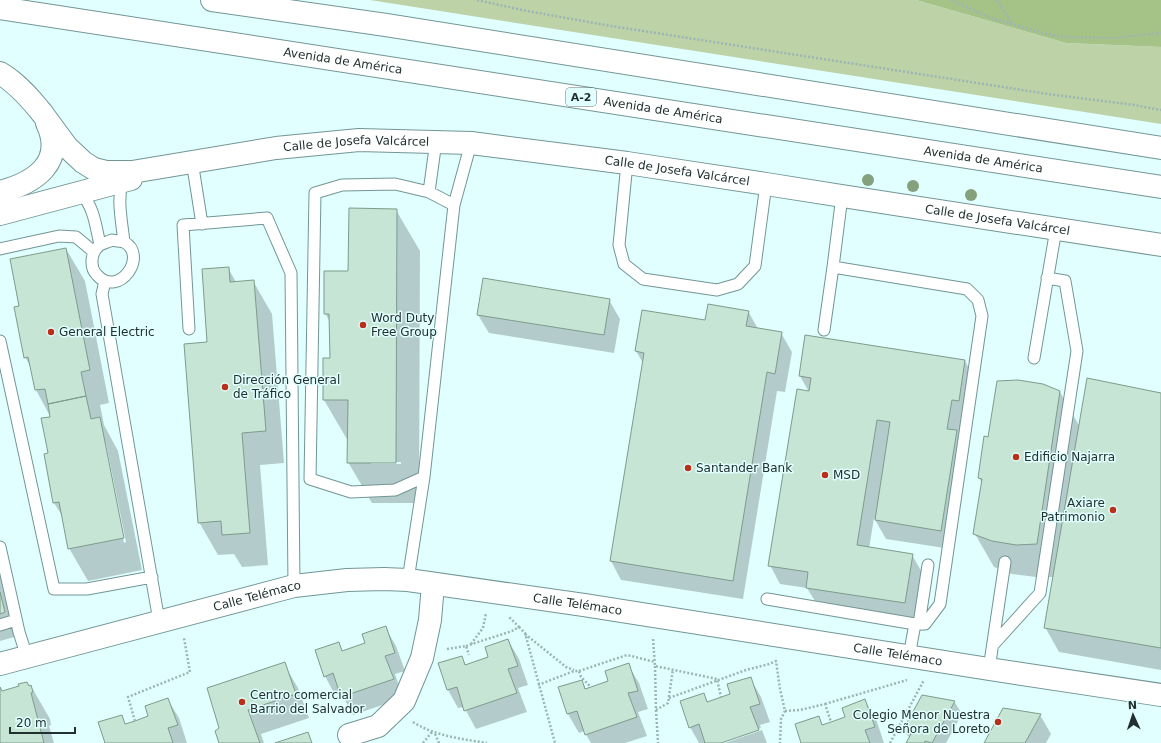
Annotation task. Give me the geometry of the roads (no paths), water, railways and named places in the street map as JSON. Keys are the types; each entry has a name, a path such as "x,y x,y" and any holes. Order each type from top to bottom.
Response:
{"main road":[{"path":"212,0 386,25 1161,148"},
{"path":"313,0 386,25"},
{"name":"Avenida de América","path":"0,8 1161,187"},
{"path":"0,73 11,80 42,113 52,140 50,162 44,169 34,179 14,188 0,192"},
{"name":"Calle de Josefa Valcárcel","path":"42,113 67,146 83,162 94,169 106,172 125,172 276,148 359,140 471,143 628,163 1161,245"},
{"name":"Calle de Josefa Valcárcel","path":"0,214 122,182 192,161"},
{"name":"Calle Telémaco","path":"0,664 294,586 348,580 384,579 408,580 584,605 1161,695"},
{"path":"349,735 378,726 404,701 423,653 430,620 433,584"}],"lane":[{"path":"429,192 436,141"},
{"path":"408,580 424,477 454,205 471,143"},
{"path":"192,161 202,224"},
{"path":"628,163 619,245 624,264 643,279 717,290 738,284 755,266 766,184"},
{"path":"122,182 120,189 120,200 124,242"},
{"path":"424,477 395,490 351,492 310,479 315,194 342,185 394,184 429,192 454,205"},
{"path":"81,193 89,204 94,215 97,248 92,263 96,274 105,281 117,281 125,277 131,270 133,259 131,249 124,242 112,240 97,248"},
{"path":"824,330 842,196"},
{"path":"189,329 183,225 267,218 290,274 294,586"},
{"path":"1034,358 1056,229"},
{"path":"0,249 59,236 76,237 97,248"},
{"path":"768,599 917,624 925,624 940,604 982,316 978,300 967,289 833,267"},
{"path":"993,645 1040,593 1077,351 1065,281 1047,278"},
{"path":"105,281 102,294 152,577 170,619"},
{"path":"0,341 54,589 87,589 152,577"},
{"path":"0,547 16,620 27,657"},
{"path":"989,669 1005,562"},
{"path":"909,656 917,624 928,565"},
{"path":"0,625 16,620"}],"place":[{"name":"Word Duty Free Group","path":"363,325"},
{"name":"General Electric","path":"51,332"},
{"name":"Dirección General de Tráfico","path":"225,387"},
{"name":"Edificio Najarra","path":"1016,457"},
{"name":"Santander Bank","path":"688,468"},
{"name":"MSD","path":"825,475"},
{"name":"Axiare Patrimonio","path":"1113,510"},
{"name":"Centro comercial Barrio del Salvador","path":"242,702"},
{"name":"Colegio Menor Nuestra Señora de Loreto","path":"998,722"}]}
